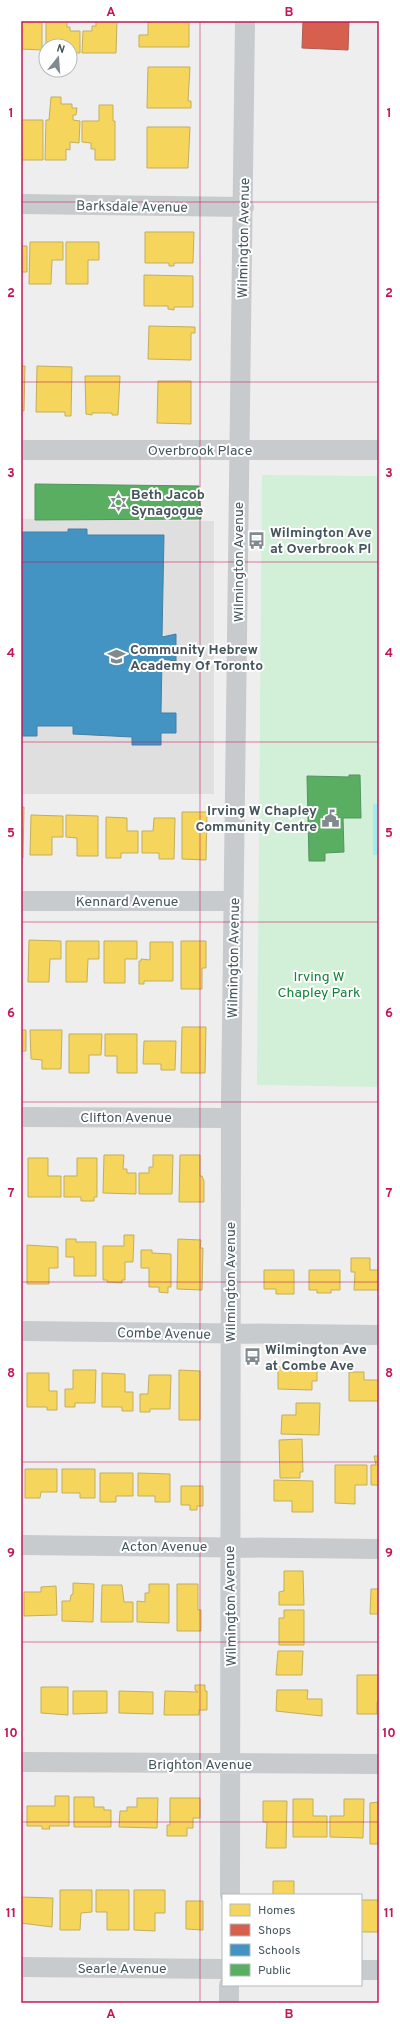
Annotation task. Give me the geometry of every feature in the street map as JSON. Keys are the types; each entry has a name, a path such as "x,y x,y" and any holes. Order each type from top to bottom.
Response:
{"street":[{"name":"Wilmington Avenue","path":"230,1894 232,1765 230,1547 231,1118 239,449 244,207 245,21"},
{"name":"Barksdale Avenue","path":"21,204 244,207"},
{"name":"Overbrook Place","path":"21,450 379,450"},
{"name":"Kennard Avenue","path":"21,901 233,901"},
{"name":"Clifton Avenue","path":"21,1117 231,1118"},
{"name":"Combe Avenue","path":"21,1331 230,1335 379,1335"},
{"name":"Acton Avenue","path":"21,1545 379,1549"},
{"name":"Brighton Avenue","path":"21,1762 232,1765 379,1764"},
{"name":"Searle Avenue","path":"21,1967 222,1969"},
{"path":"362,1970 379,1970"},
{"path":"229,2003 230,1986"}],"shaded area":[{"name":"Community Hebrew Academy Of Toronto","path":"21,519 214,521 214,794 21,794"}],"green space":[{"name":"Irving W Chapley Park","path":"262,475 379,476 379,1087 257,1085"}],"water":[{"path":"373,804 379,804 379,855 373,855"}],"building: Homes":[{"path":"21,21 42,21 42,38 38,38 38,50 21,49"},
{"path":"46,21 67,21 67,27 70,27 70,31 80,31 80,53 78,53 78,38 46,38"},
{"path":"96,21 117,21 116,53 82,53 83,31 92,31 92,26 96,26"},
{"path":"148,21 189,21 189,47 139,47 139,35 148,35"},
{"path":"148,67 190,67 188,101 191,101 191,108 147,108"},
{"path":"51,97 61,97 61,104 72,104 72,108 77,108 76,115 73,115 73,120 80,121 79,143 70,142 70,150 66,149 66,160 45,160 46,120 49,120"},
{"path":"99,105 113,105 113,121 115,121 115,160 95,160 95,149 91,149 91,143 82,142 82,121 99,121"},
{"path":"21,120 43,120 43,160 22,160"},
{"path":"147,127 190,127 188,168 147,168"},
{"path":"145,232 194,232 193,263 174,263 174,266 169,266 169,263 145,263"},
{"path":"30,242 63,242 63,260 52,260 51,284 29,284"},
{"path":"66,242 99,242 99,260 88,260 88,284 66,284"},
{"path":"21,246 27,246 27,272 21,272"},
{"path":"144,275 193,276 193,307 174,307 174,310 168,309 168,306 144,306"},
{"path":"149,326 195,327 195,333 191,333 191,360 148,359"},
{"path":"21,366 25,366 24,411 21,411"},
{"path":"37,366 72,367 71,416 65,416 65,412 36,412"},
{"path":"85,376 120,376 118,415 112,415 112,413 92,413 92,415 86,414"},
{"path":"158,381 191,381 191,424 157,423"},
{"path":"21,807 24,807 23,858 21,858"},
{"path":"182,812 207,812 206,860 182,859"},
{"path":"31,815 63,816 63,837 52,837 52,855 30,855"},
{"path":"66,815 98,816 98,856 77,856 77,838 66,837"},
{"path":"106,817 127,818 127,831 138,831 138,853 121,853 121,858 106,858"},
{"path":"154,818 175,818 174,859 159,859 159,853 142,853 142,831 153,831"},
{"path":"29,940 61,941 61,959 50,959 49,982 28,982"},
{"path":"66,941 99,941 99,959 88,959 87,982 66,982"},
{"path":"104,941 137,941 137,959 125,959 125,983 104,983"},
{"path":"181,941 206,941 206,968 202,968 202,989 181,989"},
{"path":"150,942 173,942 173,981 144,981 144,984 139,984 139,961 141,961 141,959 150,960"},
{"path":"182,1027 206,1027 205,1073 181,1073"},
{"path":"21,1030 26,1030 26,1051 21,1051"},
{"path":"30,1030 62,1030 61,1069 42,1069 42,1060 31,1059"},
{"path":"69,1034 102,1034 101,1055 89,1055 89,1073 69,1073"},
{"path":"105,1034 137,1034 137,1073 117,1073 117,1056 105,1056"},
{"path":"144,1041 176,1041 175,1070 161,1070 161,1064 143,1064"},
{"path":"104,1155 124,1155 123,1169 127,1169 127,1173 136,1173 136,1194 103,1193"},
{"path":"153,1155 173,1155 172,1194 139,1194 139,1173 149,1173 149,1167 153,1167"},
{"path":"180,1155 200,1155 200,1176 202,1176 204,1181 204,1202 179,1202"},
{"path":"28,1158 48,1158 48,1176 61,1176 61,1197 28,1197"},
{"path":"77,1158 97,1158 97,1197 94,1197 94,1201 81,1201 81,1197 64,1197 64,1176 77,1176"},
{"path":"124,1235 134,1235 133,1262 125,1262 125,1280 122,1280 122,1283 107,1282 107,1280 103,1280 103,1246 124,1246"},
{"path":"66,1239 76,1239 76,1242 96,1242 96,1276 74,1276 74,1257 66,1257"},
{"path":"178,1239 201,1240 200,1248 203,1248 202,1290 177,1289"},
{"path":"27,1245 58,1247 58,1268 49,1268 49,1284 27,1284"},
{"path":"141,1250 152,1250 152,1253 171,1254 171,1287 168,1287 168,1293 159,1292 159,1287 149,1287 149,1268 141,1268"},
{"path":"351,1258 370,1258 370,1270 379,1270 379,1290 354,1290 355,1272 351,1272"},
{"path":"264,1270 294,1270 294,1294 276,1294 276,1289 264,1289"},
{"path":"309,1270 340,1270 340,1290 331,1290 331,1293 317,1293 317,1290 309,1290"},
{"path":"278,1367 317,1367 317,1381 312,1381 312,1390 278,1389"},
{"path":"73,1370 96,1370 95,1403 75,1403 75,1407 65,1407 65,1389 73,1389"},
{"path":"179,1370 200,1371 200,1420 179,1420"},
{"path":"349,1372 364,1372 364,1380 379,1380 379,1401 349,1401"},
{"path":"27,1373 49,1373 49,1391 57,1391 57,1410 47,1410 47,1407 27,1407"},
{"path":"102,1373 125,1374 125,1392 133,1392 133,1411 122,1411 122,1407 102,1407"},
{"path":"149,1375 171,1375 170,1409 150,1409 150,1412 140,1412 140,1394 148,1394"},
{"path":"296,1403 320,1403 319,1435 281,1434 282,1415 296,1415"},
{"path":"302,1439 303,1472 300,1472 300,1478 280,1478 279,1440"},
{"path":"374,1456 379,1456 379,1485 371,1485 371,1465 376,1465"},
{"path":"335,1465 367,1465 367,1485 355,1485 355,1504 335,1503"},
{"path":"25,1469 57,1469 57,1492 41,1492 40,1498 25,1498"},
{"path":"62,1469 95,1469 95,1498 80,1498 80,1493 62,1493"},
{"path":"100,1473 133,1473 133,1496 116,1496 116,1502 100,1502"},
{"path":"138,1473 170,1474 170,1502 155,1502 155,1496 138,1496"},
{"path":"274,1480 313,1481 313,1512 292,1512 292,1501 274,1501"},
{"path":"181,1486 203,1486 203,1506 197,1506 197,1510 190,1510 190,1505 181,1505"},
{"path":"284,1571 303,1571 304,1605 279,1605 279,1592 284,1591"},
{"path":"73,1583 94,1584 93,1622 62,1621 62,1601 70,1601 71,1595 73,1594"},
{"path":"149,1584 169,1584 169,1623 137,1622 137,1601 145,1602 145,1593 149,1593"},
{"path":"177,1584 198,1584 198,1610 201,1610 201,1631 177,1631"},
{"path":"102,1585 122,1585 124,1602 133,1602 133,1622 101,1622"},
{"path":"56,1586 57,1615 24,1616 24,1592 41,1592 41,1587"},
{"path":"371,1589 379,1589 379,1614 370,1614"},
{"path":"284,1610 304,1610 304,1645 279,1645 279,1618 284,1618"},
{"path":"278,1651 303,1651 302,1675 276,1675"},
{"path":"357,1675 379,1675 379,1702 377,1702 377,1714 357,1714"},
{"path":"195,1685 205,1685 205,1691 207,1691 207,1710 199,1710 199,1715 164,1715 165,1691 198,1692 195,1690"},
{"path":"41,1687 68,1687 68,1715 41,1713"},
{"path":"277,1690 308,1690 307,1699 322,1699 322,1716 276,1711"},
{"path":"73,1691 107,1691 107,1713 73,1714"},
{"path":"119,1691 153,1692 153,1714 119,1713"},
{"path":"55,1796 69,1796 69,1826 49,1826 50,1829 42,1829 42,1826 27,1826 27,1806 55,1806"},
{"path":"74,1797 94,1797 94,1807 104,1807 104,1810 111,1810 111,1827 74,1827"},
{"path":"137,1798 158,1798 157,1828 119,1827 120,1811 127,1811 127,1807 137,1807"},
{"path":"170,1798 200,1798 200,1818 193,1818 193,1828 187,1828 187,1836 167,1836 167,1825 170,1825"},
{"path":"293,1799 313,1799 313,1816 327,1816 327,1837 293,1837"},
{"path":"344,1799 364,1799 363,1838 330,1837 330,1816 344,1816"},
{"path":"263,1801 287,1801 286,1848 266,1848 267,1822 263,1822"},
{"path":"379,1802 379,1844 370,1844 370,1803"},
{"path":"273,1881 294,1881 294,1894 273,1894"},
{"path":"60,1890 92,1890 92,1912 81,1913 80,1930 60,1930"},
{"path":"96,1890 129,1890 129,1930 107,1930 107,1912 96,1912"},
{"path":"134,1890 165,1890 165,1913 155,1913 155,1931 134,1930"},
{"path":"21,1897 53,1898 52,1927 21,1923"},
{"path":"362,1900 379,1900 379,1932 362,1932"},
{"path":"186,1901 203,1901 203,1930 186,1929"}],"building: Shops":[{"path":"303,21 349,21 348,50 302,48"}],"building: Schools":[{"path":"68,529 87,529 87,535 164,535 162,637 176,634 176,661 162,659 161,713 176,713 176,733 161,733 161,745 132,745 132,737 73,734 73,726 37,726 37,736 21,736 21,532 68,532"}],"building: Public":[{"name":"Beth Jacob Synagogue","path":"35,484 199,486 201,519 35,520"},
{"name":"Irving W Chapley Community Centre","path":"349,775 360,775 361,818 343,818 344,852 325,853 325,861 309,861 307,776 349,777"}],"place":[{"name":"Beth Jacob Synagogue","path":"118,502"},
{"name":"Wilmington Ave at Overbrook Pl","path":"257,540"},
{"name":"Community Hebrew Academy Of Toronto","path":"117,657"},
{"name":"Irving W Chapley Community Centre","path":"330,818"},
{"name":"Wilmington Ave at Combe Ave","path":"252,1357"}]}
